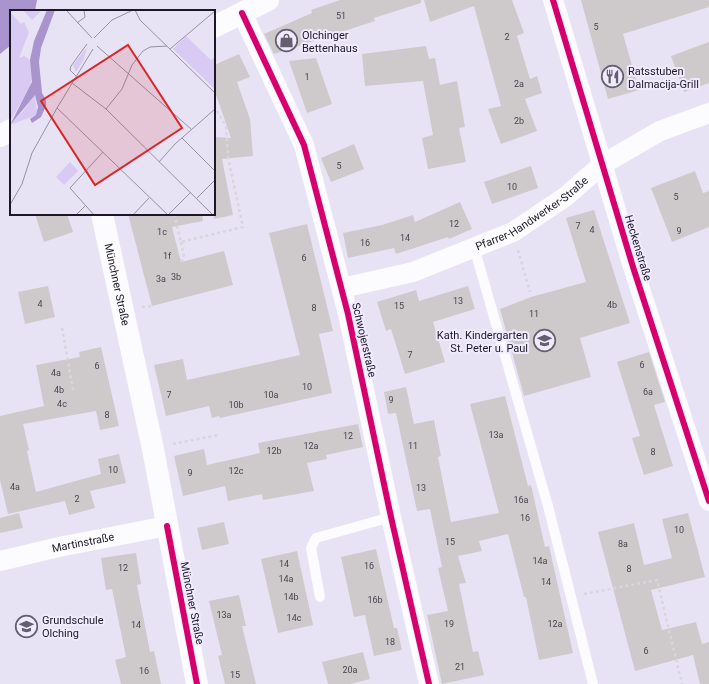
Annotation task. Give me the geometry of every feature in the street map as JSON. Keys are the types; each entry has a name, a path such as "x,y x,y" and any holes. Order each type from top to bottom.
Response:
{"main road":[{"path":"215,26 268,0"},
{"path":"0,136 10,131"},
{"name":"Münchner Straße","path":"102,215 153,449 197,684"}],"street":[{"name":"Heckenstraße","path":"553,0 633,267 703,463 709,500"},
{"name":"Schwojerstraße","path":"242,13 304,145 342,288 367,398 391,517 430,684"},
{"name":"Pfarrer-Handwerker-Straße","path":"342,288 413,272 513,232 565,197 603,164 660,131 709,113"},
{"name":"Martinstraße","path":"0,561 59,547 167,526"}],"lane":[{"path":"474,247 546,499 593,684"},
{"path":"320,597 311,548 316,538 391,517"}],"path":[{"path":"180,242 243,227 228,157 226,126 215,108"},
{"path":"174,215 184,257 181,262"},
{"path":"513,232 530,292"},
{"path":"62,328 73,390"},
{"path":"153,449 218,435"},
{"path":"571,596 657,580 682,684"}],"shaded area":[{"path":"0,0 37,0 35,10 10,10 10,46 0,54"}],"building":[{"path":"340,0 421,0 421,3 374,18 375,21 274,54 264,34 312,13 311,10"},
{"path":"424,0 512,0 524,33 517,36 530,79 537,76 542,93 525,99 537,131 501,144 488,109 501,106 474,6 430,22"},
{"path":"581,0 709,0 709,7 623,34 639,90 608,99"},
{"path":"709,42 709,83 684,92 671,56"},
{"path":"426,46 429,59 435,58 440,85 457,81 465,127 459,128 466,162 428,169 422,138 433,135 423,81 365,86 362,54"},
{"path":"239,54 250,77 237,82 250,119 253,156 222,159 233,215 214,219 215,137 231,138 215,92 215,65"},
{"path":"316,58 332,104 307,113 289,61"},
{"path":"354,144 364,169 331,182 321,158"},
{"path":"531,166 538,188 492,204 484,182"},
{"path":"695,171 703,193 709,191 709,227 672,242 651,188"},
{"path":"460,202 472,229 449,239 448,237 396,254 394,248 348,258 343,233 382,225 413,215 415,222"},
{"path":"594,210 630,323 580,338 591,377 524,396 500,309 531,297 586,282 566,218"},
{"path":"35,215 67,215 73,232 44,242"},
{"path":"128,215 202,215 203,221 172,227 181,262 224,251 233,285 152,306"},
{"path":"307,224 333,331 319,334 332,393 220,418 219,416 212,418 209,406 166,416 154,365 183,359 187,380 300,355 269,233"},
{"path":"48,286 55,317 25,324 18,292"},
{"path":"468,286 475,309 433,322 445,362 405,374 391,329 386,331 377,302 416,290 419,301"},
{"path":"101,347 119,426 100,430 96,411 23,424 29,450 27,451 36,492 101,474 98,459 119,454 126,483 90,491 95,508 69,515 65,501 8,514 0,480 0,416 44,406 36,365 80,357 79,352"},
{"path":"649,352 665,402 654,405 673,466 644,475 632,438 640,436 617,362"},
{"path":"406,387 414,424 434,420 441,456 438,457 451,522 499,513 470,404 505,396 528,486 531,485 545,547 549,546 573,653 539,660 526,597 524,597 508,534 479,541 482,551 458,556 466,583 459,584 473,652 478,651 484,675 442,684 427,615 448,611 438,568 442,567 430,509 417,511 396,413 388,414 384,392"},
{"path":"358,424 363,447 326,455 327,459 307,463 314,491 263,500 262,494 228,501 225,486 183,496 174,456 204,449 207,465 260,453 258,443"},
{"path":"19,513 23,528 0,533 0,518"},
{"path":"688,513 705,577 651,590 662,630 696,622 702,644 709,642 709,684 700,684 693,655 635,671 598,532 634,523 644,565 672,558 662,519"},
{"path":"224,522 229,544 202,550 197,528"},
{"path":"376,549 394,628 397,628 402,650 374,656 365,615 354,617 341,557"},
{"path":"297,551 313,625 278,633 261,559"},
{"path":"136,553 141,584 137,585 150,652 154,651 161,684 121,684 115,660 126,657 112,589 106,590 101,558"},
{"path":"239,595 246,626 242,626 256,684 225,684 218,656 222,655 209,601"},
{"path":"363,652 370,679 351,684 328,684 322,662"}],"cycle path":[{"path":"553,0 633,267 709,501"},
{"path":"242,13 304,145 348,314 391,517 429,684"},
{"path":"167,526 197,684"}],"place":[{"name":"Olchinger Bettenhaus","path":"286,41"},
{"name":"Ratsstuben Dalmacija-Grill","path":"612,77"},
{"name":"Kath. Kindergarten St. Peter u. Paul","path":"544,341"},
{"name":"Grundschule Olching","path":"27,626"}]}
